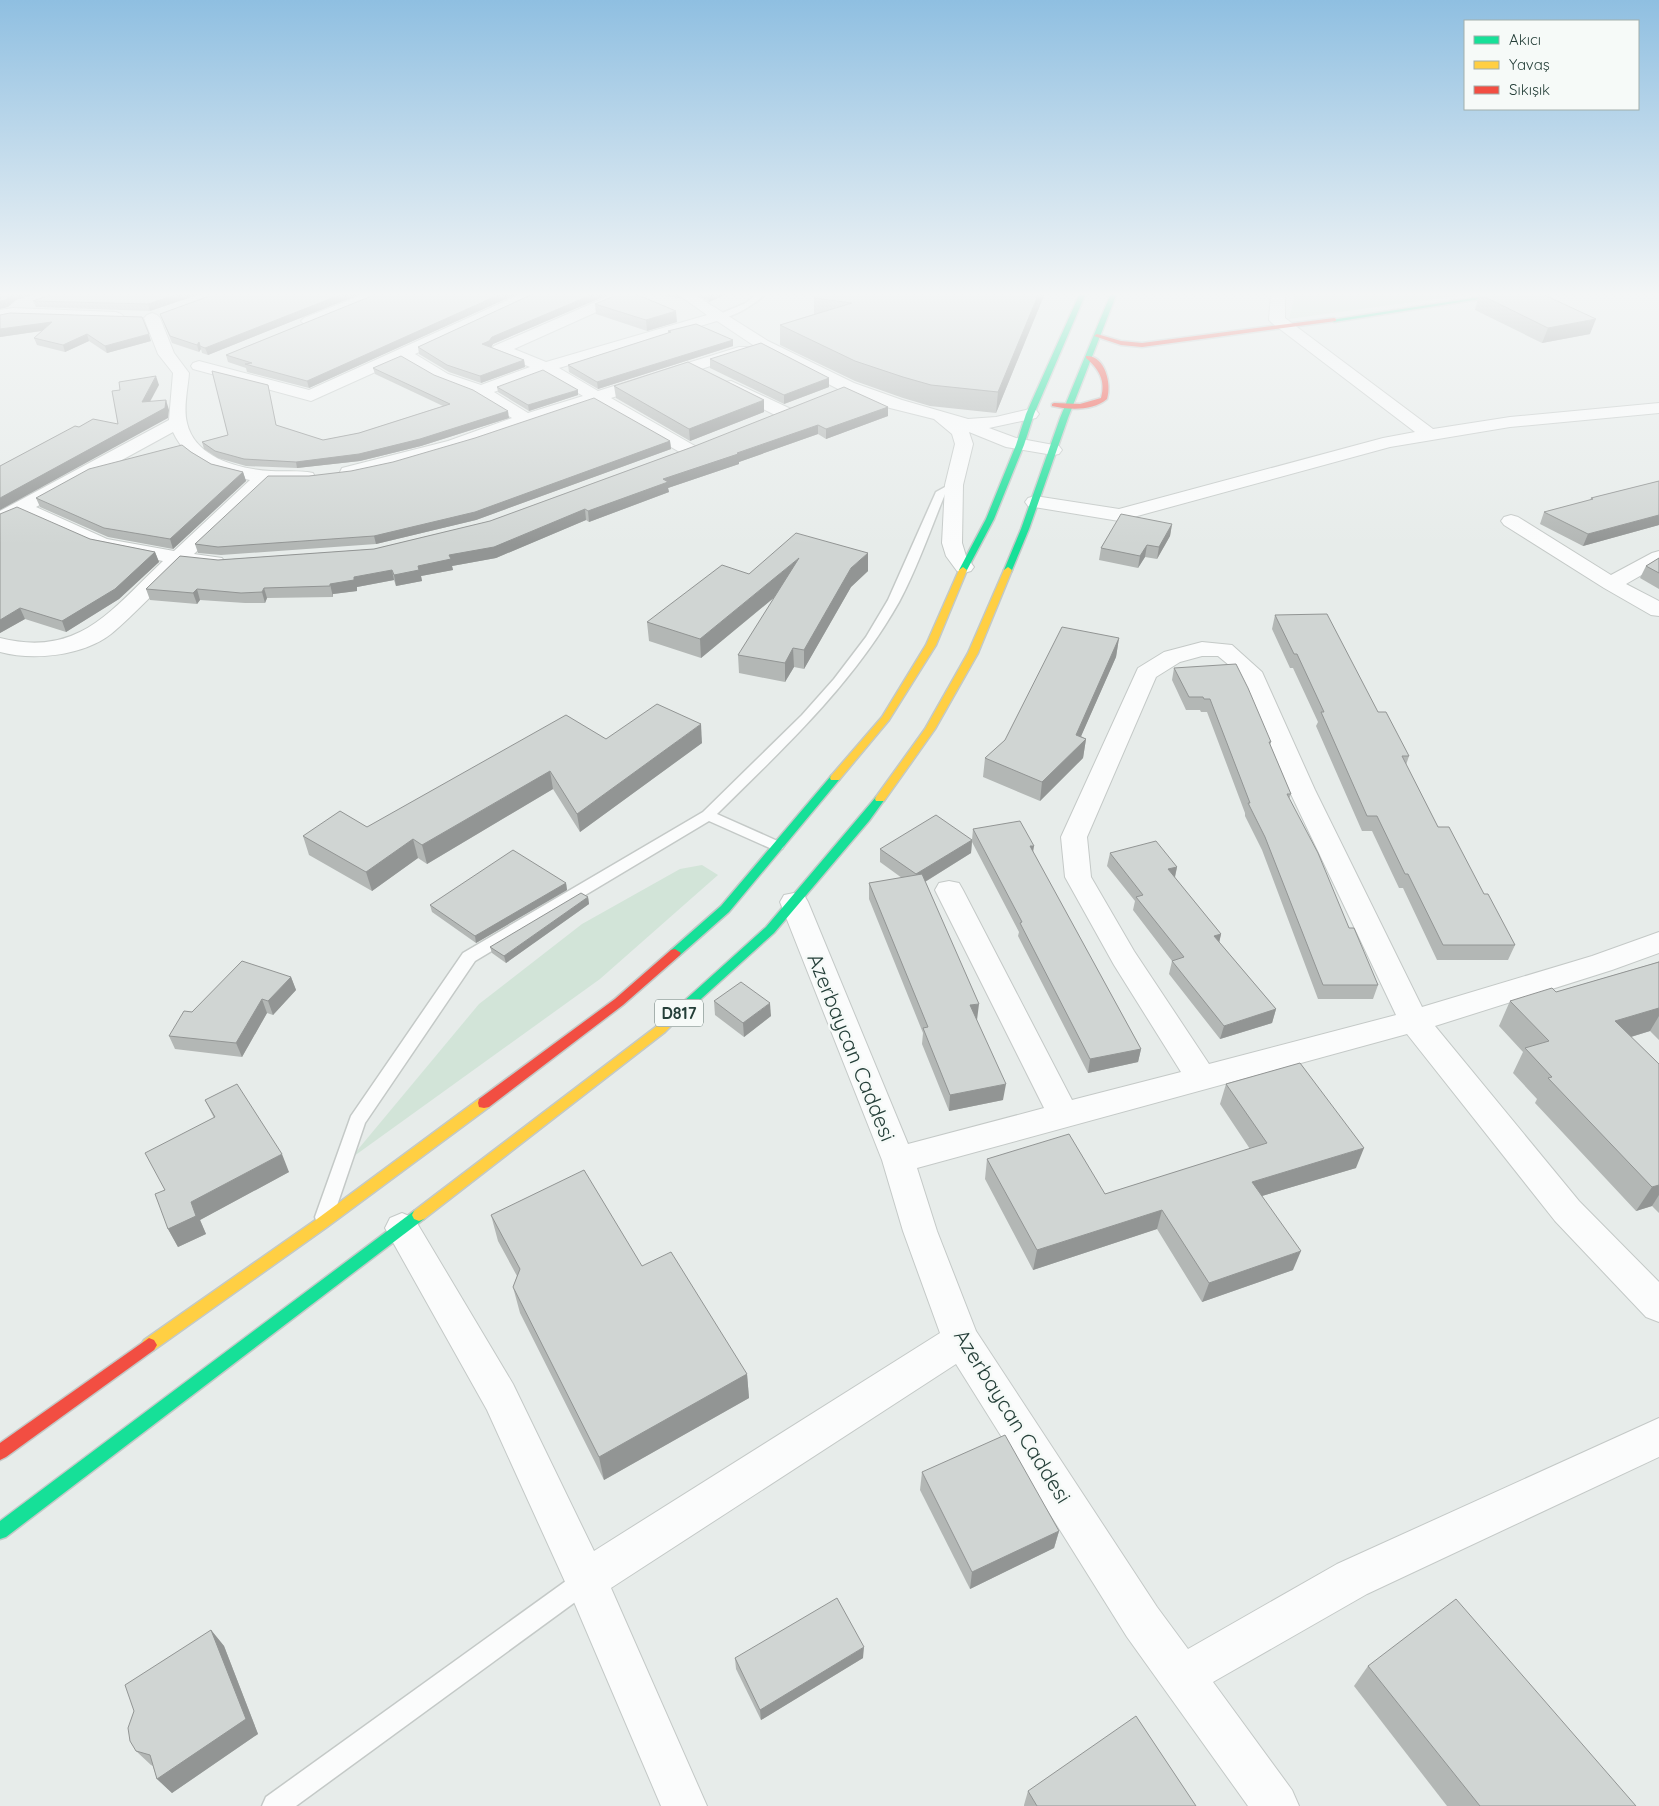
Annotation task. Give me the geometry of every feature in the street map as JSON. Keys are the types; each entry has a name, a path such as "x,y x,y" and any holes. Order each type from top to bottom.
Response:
{"main road":[{"name":"D817","path":"0,1452 322,1223 618,1002 725,910 886,718 931,645 964,567 990,519 1016,444 1046,377"},
{"name":"D817","path":"0,1531 402,1228 661,1029 770,930 865,819 930,729 974,653 1035,502 1068,408 1083,377"},
{"path":"1033,408 1068,408 1092,405 1104,399 1106,394 1106,377"}],"street":[{"path":"181,377 178,422 190,448 206,460 234,472 265,476 327,476 362,470 454,445 658,377"},
{"path":"242,377 311,396 350,377"},
{"path":"443,377 481,391 526,420"},
{"path":"481,391 518,377"},
{"path":"562,377 596,397 698,446 670,456"},
{"path":"713,377 785,413"},
{"path":"827,377 848,388 964,424 1016,444 1053,450"},
{"path":"1353,377 1429,435"},
{"path":"830,395 848,388"},
{"path":"759,423 803,406"},
{"path":"964,424 996,422 1033,408"},
{"path":"1035,502 1119,514 1351,451 1429,435 1535,419 1659,408"},
{"path":"941,417 960,432 963,438 962,452 954,485 952,543 956,556 964,567"},
{"path":"0,519 178,422"},
{"path":"962,452 1016,444"},
{"path":"0,645 22,650 37,650 63,646 87,639 112,622 265,476"},
{"path":"21,508 102,544 178,558 230,562"},
{"path":"1511,521 1612,584 1659,610"},
{"path":"1612,584 1659,557"},
{"path":"1202,1079 1124,958 1078,877 1074,837 1146,673 1172,657 1202,649 1224,650 1251,672 1302,790 1414,1021 1567,1211 1659,1306"},
{"path":"949,890 1064,1115"},
{"name":"Azerbaycan Caddesi","path":"794,902 898,1160 920,1232 961,1340 1142,1622 1276,1806"},
{"path":"898,1160 1414,1021 1602,963 1659,942"},
{"path":"402,1228 500,1397 586,1580 684,1806"},
{"path":"586,1580 961,1340"},
{"path":"1182,1676 1352,1579 1659,1437"}],"lane":[{"path":"322,1223 357,1121 469,957 708,815 807,718 844,675 871,638 894,600 941,492 954,485"},
{"path":"708,815 777,846"},
{"path":"275,1806 586,1580"}],"green space":[{"path":"702,865 718,875 600,979 350,1159 479,1004 582,924 680,869"}],"building":[{"path":"155,377 142,402 166,400 165,408 0,498 0,466 75,426 79,427 93,419 118,424 112,391 120,390 119,382"},
{"path":"214,377 237,377 268,385 276,425 323,440 359,433 450,404 393,377 440,377 473,390 508,411 420,439 359,454 296,462 244,459 215,451 202,442 228,435"},
{"path":"293,377 315,377 307,381"},
{"path":"523,377 556,377 578,390 528,405 497,387"},
{"path":"589,377 612,377 597,382"},
{"path":"641,377 719,377 764,400 689,429 614,386"},
{"path":"748,377 829,378 784,395"},
{"path":"904,377 1004,377 998,392 931,385"},
{"path":"844,387 888,407 826,429 818,425 737,453 663,479 668,482 588,511 585,509 494,547 449,555 451,559 418,566 419,570 394,575 392,570 354,577 354,580 330,584 330,586 264,588 262,592 241,593 197,589 193,593 146,589 180,556 218,560 374,549 490,521 695,446"},
{"path":"594,398 670,441 475,512 374,536 218,547 195,544 268,476 309,476 351,471 393,462 475,438"},
{"path":"182,445 211,464 243,472 170,539 104,528 36,498 89,469"},
{"path":"1659,481 1659,515 1588,534 1544,512 1593,499 1591,498"},
{"path":"17,507 90,539 155,552 115,589 62,621 20,608 0,620 0,514"},
{"path":"1121,514 1172,524 1159,547 1147,545 1140,556 1101,548"},
{"path":"796,533 868,553 851,568 804,650 793,648 785,663 738,655 799,558 700,639 647,622 722,565 749,574"},
{"path":"1659,558 1659,573 1646,566"},
{"path":"1327,614 1378,712 1386,712 1409,756 1402,756 1438,827 1449,827 1484,894 1488,894 1515,945 1443,945 1377,816 1367,816 1321,712 1324,712 1297,654 1294,654 1275,615"},
{"path":"1062,627 1119,638 1076,735 1086,739 1042,782 985,758 1005,740"},
{"path":"1236,664 1271,742 1269,742 1291,794 1287,794 1318,853 1349,928 1354,928 1378,985 1323,985 1265,837 1248,803 1250,803 1210,699 1189,697 1174,668"},
{"path":"657,704 701,724 577,814 550,771 422,845 413,839 366,872 303,836 340,811 367,827 566,715 606,739"},
{"path":"936,815 972,840 916,874 880,849"},
{"path":"1020,821 1034,846 1030,846 1141,1049 1090,1059 1020,923 1022,922 973,829"},
{"path":"1156,841 1177,867 1168,869 1221,934 1214,936 1276,1009 1224,1026 1172,961 1184,957 1136,897 1143,895 1110,853"},
{"path":"513,850 566,883 475,936 430,905"},
{"path":"922,874 979,1004 970,1005 1006,1084 950,1095 923,1028 928,1027 869,883"},
{"path":"581,893 588,897 504,956 490,947"},
{"path":"242,961 291,977 268,1001 262,999 236,1043 169,1036 184,1011 192,1012"},
{"path":"1659,962 1659,1008 1615,1021 1659,1064 1659,1185 1652,1187 1548,1078 1552,1077 1525,1048 1549,1041 1510,1001 1552,988 1556,992"},
{"path":"741,982 770,1003 743,1023 714,1001"},
{"path":"1300,1063 1364,1148 1252,1182 1301,1251 1209,1283 1162,1210 1037,1250 987,1159 1069,1134 1105,1194 1267,1143 1226,1084"},
{"path":"237,1084 282,1154 191,1202 196,1216 168,1229 155,1194 165,1190 145,1153 215,1117 205,1100"},
{"path":"584,1170 642,1266 671,1252 747,1374 599,1457 513,1287 520,1269 491,1215"},
{"path":"1005,1435 1059,1531 972,1572 922,1472"},
{"path":"837,1598 864,1647 760,1710 735,1658"},
{"path":"1456,1599 1636,1806 1480,1806 1368,1666"},
{"path":"211,1630 246,1719 157,1779 150,1755 136,1751 130,1741 128,1728 134,1711 125,1685"},
{"path":"1136,1716 1196,1806 1037,1806 1028,1791"}],"traffic: fast":[{"path":"963,570 990,519 1046,377"},
{"path":"1008,570 1025,529 1080,377"},
{"path":"675,953 725,909 835,778"},
{"path":"677,1014 770,930 880,799"},
{"path":"0,1531 419,1215"}],"traffic: slow":[{"path":"835,778 886,718 931,645 963,570"},
{"path":"880,799 930,729 973,653 1008,570"},
{"path":"419,1215 661,1029 677,1014"},
{"path":"149,1345 322,1223 484,1103"}],"traffic: jam":[{"path":"1054,405 1080,406 1104,399 1107,386 1105,377"},
{"path":"484,1103 619,1002 675,953"},
{"path":"0,1452 149,1345"}]}
